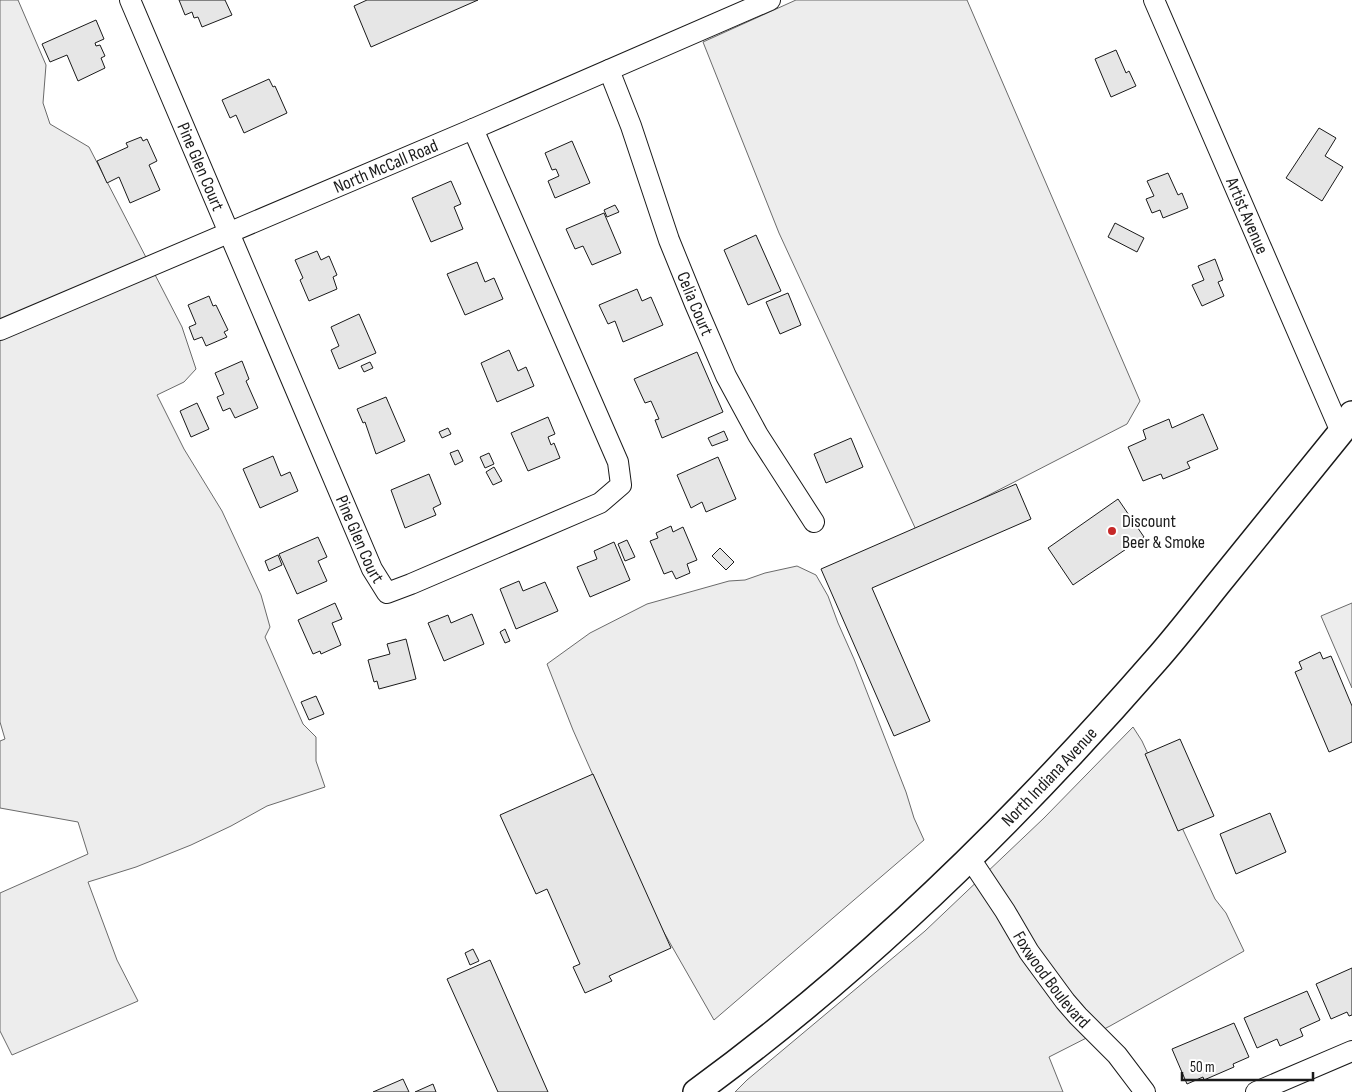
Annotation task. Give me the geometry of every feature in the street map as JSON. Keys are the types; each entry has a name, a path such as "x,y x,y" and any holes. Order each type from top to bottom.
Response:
{"main road":[{"name":"North Indiana Avenue","path":"696,1092 821,992 898,926 969,858 1064,762 1158,658 1347,423"}],"street":[{"name":"Pine Glen Court","path":"130,0 372,569 387,593 600,503 621,485 618,462 473,129"},
{"name":"North McCall Road","path":"0,330 473,129 770,0"},
{"name":"Artist Avenue","path":"1154,0 1347,423"},
{"name":"Celia Court","path":"609,70 631,126 669,240 726,376 758,435 814,522"},
{"name":"Foxwood Boulevard","path":"969,858 1005,911 1029,952 1064,1001 1117,1054 1145,1092"},
{"path":"1256,1092 1352,1051"}],"shaded area":[{"path":"0,0 18,0 46,65 43,103 50,124 89,147 182,327 196,369 184,382 157,395 184,449 222,511 261,595 270,627 265,637 303,724 316,737 316,761 325,787 267,806 191,845 136,867 88,882 117,960 138,1001 12,1055 0,1031 0,893 88,854 78,822 0,808 0,741 5,739 0,722"},
{"path":"796,0 967,0 1140,401 1127,424 917,532 779,233 703,42"},
{"path":"797,566 816,575 828,596 924,840 714,1020 658,922 573,730 547,664 590,633 647,604 729,581 745,580 765,573"},
{"path":"1352,603 1352,688 1321,616"},
{"path":"1133,727 1142,741 1215,899 1226,913 1244,951 1110,1026 1049,1057 1063,1092 735,1092 925,931 1044,818"}],"building":[{"path":"179,0 225,0 232,15 202,27 198,17 194,18 192,12 185,15"},
{"path":"367,0 478,0 371,47 354,6"},
{"path":"96,20 104,39 95,43 96,46 100,45 105,56 101,58 105,68 78,81 67,55 50,62 42,44"},
{"path":"1116,50 1126,73 1129,71 1136,86 1111,97 1095,59"},
{"path":"269,79 273,87 275,86 287,113 244,133 236,115 230,118 222,100"},
{"path":"1319,128 1336,138 1325,156 1343,167 1322,201 1286,178"},
{"path":"141,137 143,141 147,139 157,161 149,165 160,190 130,203 119,177 107,183 97,161 128,147 126,143"},
{"path":"572,141 590,183 555,198 548,181 559,176 556,169 552,170 545,153"},
{"path":"1168,173 1178,195 1182,193 1188,208 1163,218 1160,210 1152,213 1146,199 1154,196 1147,181"},
{"path":"451,181 461,204 454,207 463,229 431,242 412,198"},
{"path":"615,205 619,212 607,217 604,210"},
{"path":"604,213 621,253 592,265 583,246 575,249 566,229"},
{"path":"1115,223 1144,238 1137,252 1108,237"},
{"path":"756,235 781,291 748,305 724,250"},
{"path":"317,251 321,260 329,256 337,275 333,277 337,289 309,301 300,280 303,278 295,260"},
{"path":"1215,259 1223,280 1218,282 1224,296 1202,306 1192,285 1204,280 1198,266"},
{"path":"477,262 485,282 494,278 503,299 465,315 447,274"},
{"path":"637,289 642,301 651,297 663,325 623,342 615,321 608,324 599,305"},
{"path":"788,293 801,325 780,334 766,302"},
{"path":"209,296 213,306 216,305 228,330 224,332 227,337 206,346 202,337 194,340 189,327 196,324 188,305"},
{"path":"359,314 376,353 339,369 331,350 339,346 331,327"},
{"path":"509,350 518,371 526,367 534,386 497,402 481,363"},
{"path":"697,352 723,412 662,438 655,420 659,419 651,401 645,403 634,379"},
{"path":"242,361 249,379 246,381 258,408 235,418 230,408 223,411 217,397 224,394 215,373"},
{"path":"370,362 373,368 364,372 361,366"},
{"path":"386,397 405,441 376,454 365,422 363,423 357,409"},
{"path":"197,403 209,429 191,437 180,411"},
{"path":"1203,414 1218,449 1187,462 1190,468 1163,479 1161,474 1143,481 1128,447 1146,439 1143,430 1169,419 1172,428"},
{"path":"548,417 555,434 548,437 551,445 554,443 560,458 528,471 511,433"},
{"path":"448,428 451,434 442,438 439,432"},
{"path":"724,431 728,440 712,446 708,438"},
{"path":"851,438 863,467 826,483 814,454"},
{"path":"458,450 463,461 455,465 450,453"},
{"path":"489,453 494,464 485,468 480,457"},
{"path":"273,456 281,476 290,472 298,491 260,508 243,469"},
{"path":"718,457 736,499 706,512 702,502 691,508 677,475"},
{"path":"494,467 502,481 493,485 486,472"},
{"path":"429,474 441,504 433,508 436,515 405,528 391,490"},
{"path":"1016,484 1031,519 872,588 930,721 894,736 821,569"},
{"path":"1118,499 1144,537 1073,585 1048,548"},
{"path":"671,526 673,532 683,527 697,560 687,564 690,573 676,579 672,571 664,574 650,541 658,538 656,533"},
{"path":"318,537 327,557 318,561 327,581 297,594 279,554"},
{"path":"627,540 635,557 625,561 618,544"},
{"path":"614,542 630,580 590,597 577,567 597,559 594,551"},
{"path":"720,548 734,562 726,570 712,556"},
{"path":"278,555 282,565 269,571 265,561"},
{"path":"519,581 523,591 545,582 558,611 516,629 500,589"},
{"path":"335,603 342,619 332,623 341,645 321,654 320,651 313,654 298,620"},
{"path":"472,614 484,644 444,661 428,623 448,615 451,623"},
{"path":"505,629 510,641 505,643 500,632"},
{"path":"406,639 416,679 379,689 377,681 374,682 368,660 390,654 387,644"},
{"path":"1320,652 1323,659 1331,656 1352,706 1352,742 1329,752 1295,672 1302,669 1299,662"},
{"path":"316,696 324,714 309,720 301,702"},
{"path":"1180,739 1214,816 1178,831 1145,754"},
{"path":"593,774 671,948 609,976 612,981 585,993 573,967 580,964 547,889 536,894 500,815"},
{"path":"1270,813 1286,852 1236,874 1220,834"},
{"path":"473,949 479,961 470,965 465,953"},
{"path":"490,960 548,1092 498,1092 447,979"},
{"path":"1352,968 1352,1015 1349,1016 1347,1012 1331,1019 1316,984"},
{"path":"1307,991 1320,1020 1300,1029 1303,1036 1280,1046 1277,1039 1257,1048 1244,1018"},
{"path":"1234,1023 1249,1057 1233,1064 1234,1067 1204,1080 1203,1077 1187,1084 1172,1049"},
{"path":"403,1079 409,1092 373,1092"},
{"path":"433,1084 436,1092 415,1092"}],"place":[{"name":"Discount Beer & Smoke","path":"1112,531"}]}
